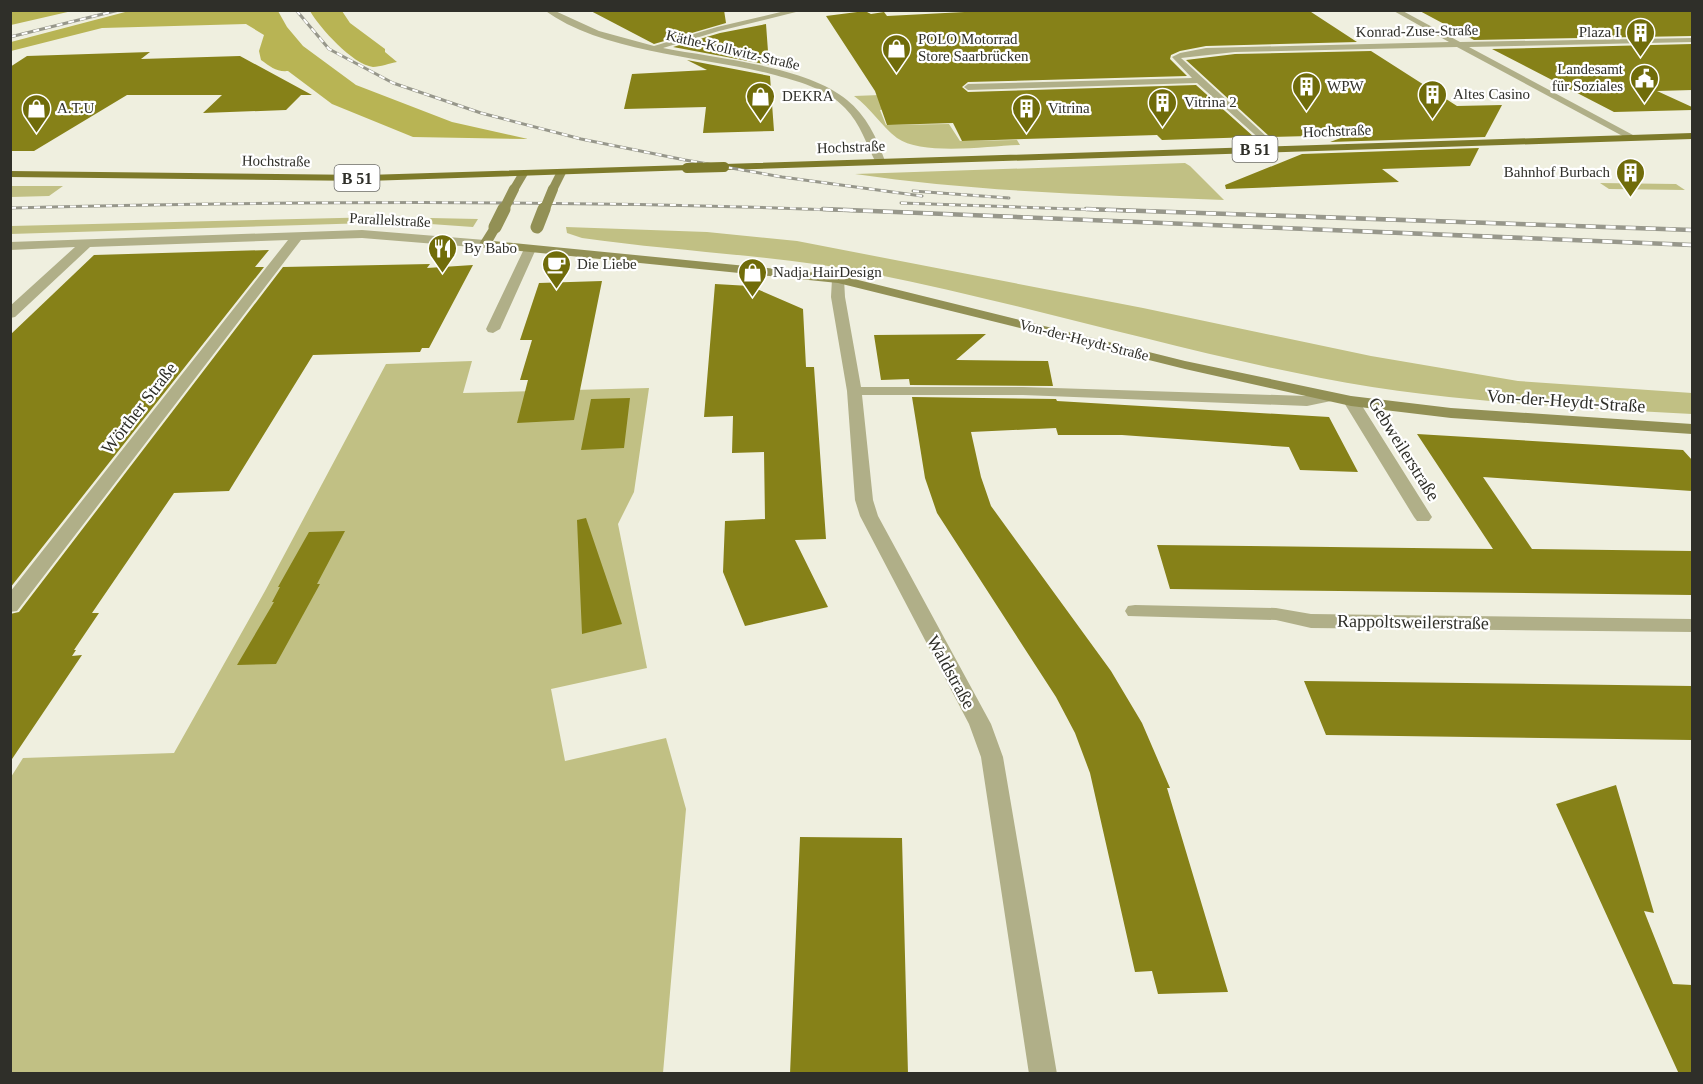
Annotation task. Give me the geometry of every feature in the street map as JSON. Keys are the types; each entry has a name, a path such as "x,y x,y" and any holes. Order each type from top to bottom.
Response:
{"main road":[{"name":"Hochstraße","path":"10,174 367,178 1692,136"},
{"path":"530,249 537,227 561,173"},
{"path":"485,244 523,174"},
{"name":"Parallelstraße","path":"485,244 838,279"},
{"name":"Von-der-Heydt-Straße","path":"838,279 1185,364 1351,401 1451,413 1692,429"}],"street":[{"name":"Käthe-Kollwitz-Straße","path":"547,10 595,32 655,48 774,72 827,91 840,98 860,120 880,161"},
{"path":"655,48 717,29 801,10"},
{"path":"1395,10 1630,137"},
{"name":"Konrad-Zuse-Straße","path":"1273,148 1176,57 1187,54 1269,48 1692,40"},
{"path":"968,87 1200,80"},
{"name":"Parallelstraße","path":"10,246 298,235 388,234 485,244"},
{"name":"Wörther Straße","path":"10,606 298,235"},
{"path":"10,314 87,242"},
{"path":"492,329 530,249"},
{"name":"Waldstraße","path":"838,279 838,297 854,391 864,500 869,516 980,724 992,757 1043,1074"},
{"name":"Von-der-Heydt-Straße","path":"854,391 1023,391 1307,400 1331,397"},
{"name":"Gebweilerstraße","path":"1351,401 1423,518"},
{"name":"Rappoltsweilerstraße","path":"1135,611 1276,614 1311,621 1692,626"}],"shaded area":[{"path":"11,10 72,10 72,11 11,25"},
{"path":"129,11 278,11 287,27 303,46 356,85 452,122 528,139 413,137 332,104 288,71 277,70 261,60 259,51 264,35 246,24 102,28 11,51 11,42"},
{"path":"310,11 342,11 350,23 385,49 385,52 397,62 373,67 356,59 329,35"},
{"path":"906,94 889,109 880,110 886,125 949,124 960,141 1017,140 1020,145 956,149 908,144 891,133 854,96"},
{"path":"1185,163 1224,200 993,189 855,174"},
{"path":"1600,183 1676,184 1685,190 1609,189"},
{"path":"10,186 63,186 49,196 11,197"},
{"path":"382,217 478,219 473,227 402,222 10,234 11,226"},
{"path":"566,227 707,232 797,241 1143,308 1371,356 1518,381 1692,393 1692,414 1506,402 1367,386 1209,354 874,274 802,262 582,238 567,233"},
{"path":"472,361 463,393 649,388 634,492 618,524 647,668 551,689 565,761 666,738 686,809 663,1073 11,1074 11,777 23,758 174,753 265,591 386,364"}],"building":[{"path":"589,10 724,10 726,23 654,44"},
{"path":"1003,10 1308,10 1357,42 1206,46 1171,55 1170,59 1187,76 968,82 962,87 968,92 1196,85 1254,137 1162,140 1157,135 962,141 953,123 887,125 875,91 826,16 865,11 871,14 884,12 887,16"},
{"path":"1418,10 1692,10 1692,36 1474,40"},
{"path":"766,24 769,65 673,47 720,33"},
{"path":"1692,44 1692,90 1657,91 1692,107 1692,110 1614,112 1492,49"},
{"path":"1371,51 1457,106 1502,105 1485,137 1330,142 1349,135 1270,137 1186,60 1235,54"},
{"path":"150,52 141,59 240,56 312,95 301,95 286,110 203,113 222,95 127,95 34,151 10,151 10,67 27,56"},
{"path":"687,60 770,76 774,131 703,133 706,107 624,109 632,74 707,70"},
{"path":"1479,148 1470,166 1382,169 1399,182 1226,189 1225,185 1302,154"},
{"path":"269,250 255,267 264,267 10,588 10,335 94,255"},
{"path":"430,264 427,268 473,265 429,348 422,348 420,352 313,355 229,491 174,493 92,613 99,613 72,656 82,655 10,762 10,614 19,612 283,267"},
{"path":"602,281 574,420 517,423 528,380 520,380 532,340 520,340 539,283"},
{"path":"715,284 750,286 803,309 806,367 814,367 826,539 795,540 828,607 745,626 723,572 725,521 765,519 764,452 732,453 733,416 704,417"},
{"path":"986,334 956,360 1048,361 1053,386 910,385 909,379 881,380 874,335"},
{"path":"912,397 1056,399 1057,401 1329,417 1358,472 1300,470 1289,447 1122,435 1058,435 1056,428 971,432 981,477 991,506 1111,671 1142,723 1170,788 1167,788 1228,992 1158,994 1152,971 1135,972 1090,773 1075,733 1056,697 937,513 925,478"},
{"path":"630,398 624,448 581,450 591,399"},
{"path":"1417,434 1683,450 1692,460 1692,491 1483,477 1532,549 1692,551 1692,595 1170,589 1157,545 1493,549"},
{"path":"586,518 622,624 582,634 577,520"},
{"path":"345,531 317,584 320,584 276,664 237,665 274,602 272,602 280,587 278,587 309,532"},
{"path":"1304,681 1692,686 1692,740 1326,735"},
{"path":"1616,785 1654,913 1644,911 1673,984 1692,985 1692,1074 1679,1074 1556,804"},
{"path":"800,837 902,838 908,1074 790,1074"}],"railway":[{"path":"10,37 119,10"},
{"path":"296,10 329,49 393,83 481,113 581,139 685,160 782,177 922,196"},
{"path":"913,191 1009,198"},
{"path":"10,208 435,202 647,204 860,211"},
{"path":"901,203 1130,211"},
{"path":"823,209 1692,245"},
{"path":"1086,209 1692,230"}],"place":[{"name":"Plaza I","path":"1641,58"},
{"name":"POLO Motorrad Store Saarbrücken","path":"897,74"},
{"name":"Landesamt für Soziales","path":"1644,104"},
{"name":"WPW","path":"1306,112"},
{"name":"Altes Casino","path":"1432,120"},
{"name":"DEKRA","path":"761,122"},
{"name":"Vitrina 2","path":"1163,128"},
{"name":"A.T.U","path":"36,134"},
{"name":"Vitrina","path":"1027,134"},
{"name":"Bahnhof Burbach","path":"1631,198"},
{"name":"By Babo","path":"443,274"},
{"name":"Die Liebe","path":"556,290"},
{"name":"Nadja HairDesign","path":"752,298"}]}
